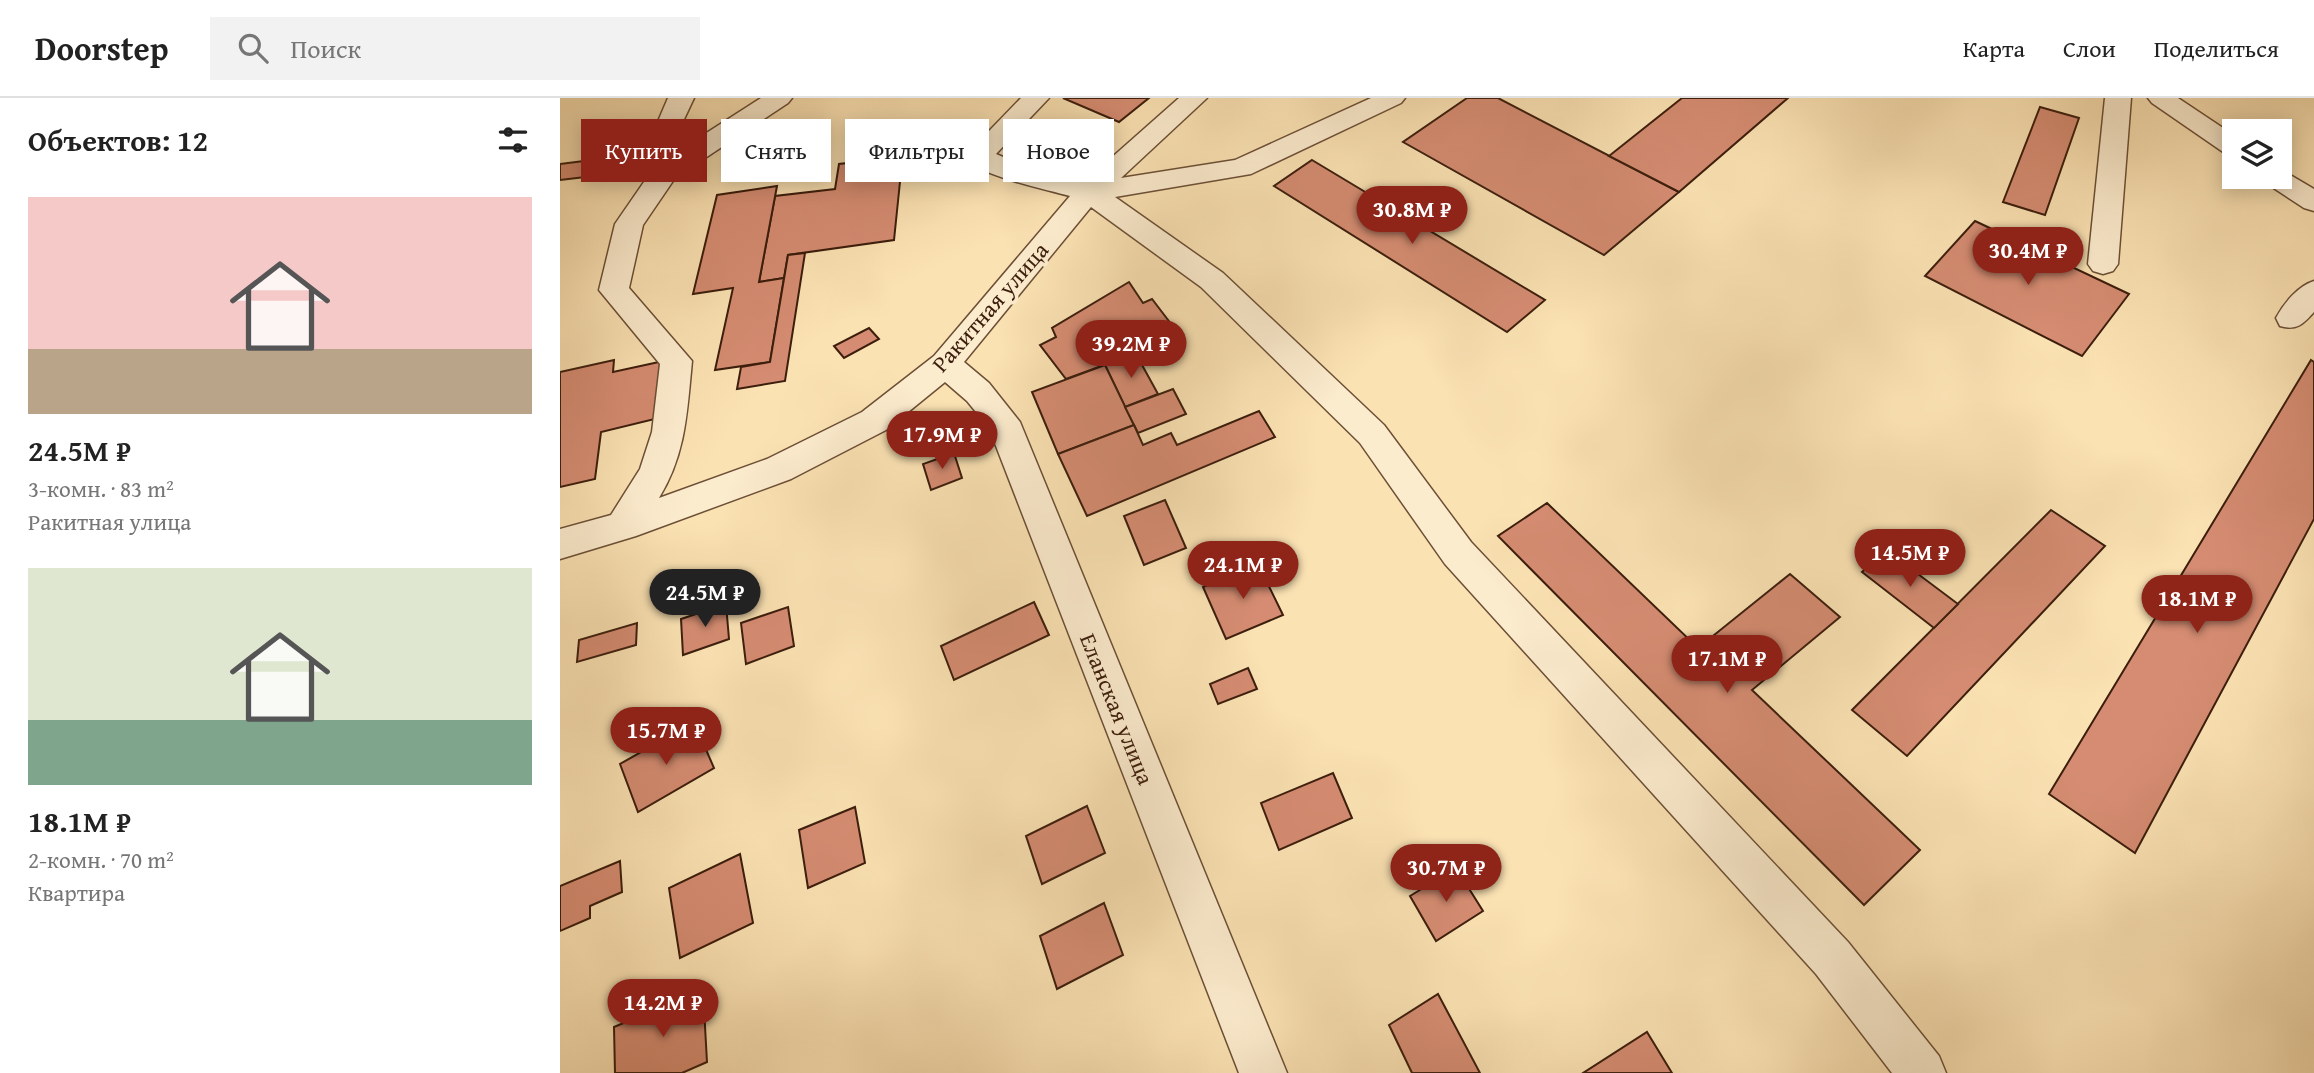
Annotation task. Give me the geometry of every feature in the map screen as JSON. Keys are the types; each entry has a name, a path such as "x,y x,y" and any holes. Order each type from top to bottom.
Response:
{"street":[{"path":"672,119 681,98"},
{"path":"623,526 656,473 670,432 676,361 614,290 629,224 665,172 779,98"},
{"path":"1036,98 978,157 1012,171 1089,192 1212,280 1372,434 1458,553 1832,958 1922,1073"},
{"name":"Ракитная улица","path":"560,544 623,526 779,469 874,421 945,364 1089,192 1194,98"},
{"path":"1089,192 1241,168 1392,98"},
{"path":"2103,264 2118,98"},
{"path":"2161,98 2222,139"},
{"path":"2292,188 2314,202"},
{"path":"2291,318 2314,292"},
{"name":"Еланская улица","path":"945,364 978,392 1003,422 1263,1073"}],"building":[{"path":"1063,98 1149,98 1119,122"},
{"path":"1467,98 1498,98 1679,192 1604,255 1403,142"},
{"path":"1682,98 1788,98 1679,192 1609,156"},
{"path":"2040,107 2079,118 2045,215 2003,202"},
{"path":"1312,160 1545,300 1507,332 1274,186"},
{"path":"581,161 581,178 560,180 560,164"},
{"path":"845,163 845,182 900,182 894,240 788,255 784,278 759,282 775,196 835,189 839,164"},
{"path":"777,186 759,282 784,278 770,362 715,370 733,288 693,294 717,195"},
{"path":"1975,221 2129,294 2082,356 1925,276"},
{"path":"805,253 785,381 737,389 741,367 770,362 788,255"},
{"path":"1129,282 1143,303 1152,299 1181,337 1066,379 1040,345 1056,337 1052,328"},
{"path":"869,328 879,339 844,358 834,346"},
{"path":"1136,354 1158,394 1125,407 1105,365"},
{"path":"614,360 613,372 668,360 663,417 601,432 595,479 560,487 560,372"},
{"path":"2311,360 2314,362 2314,519 2135,853 2049,794"},
{"path":"1105,365 1134,425 1058,454 1032,392"},
{"path":"1173,389 1186,414 1138,433 1125,407"},
{"path":"1259,411 1275,437 1087,516 1058,454 1134,425 1143,445 1171,433 1177,445"},
{"path":"954,453 962,478 931,490 923,464"},
{"path":"1165,500 1186,548 1144,565 1124,516"},
{"path":"1547,503 1698,648 1790,574 1840,617 1752,690 1920,850 1864,905 1498,536"},
{"path":"2051,510 2105,546 1907,756 1852,710"},
{"path":"1886,550 1958,604 1934,628 1862,572"},
{"path":"1258,564 1283,615 1226,639 1203,587"},
{"path":"1034,602 1049,635 954,680 941,646"},
{"path":"726,604 729,639 683,655 681,619"},
{"path":"788,607 794,646 746,664 741,623"},
{"path":"637,623 636,645 577,662 579,640"},
{"path":"1248,668 1257,689 1218,704 1210,684"},
{"path":"694,722 714,768 638,812 620,764"},
{"path":"1333,773 1352,818 1279,850 1261,803"},
{"path":"1087,806 1105,853 1042,884 1026,836"},
{"path":"855,807 865,863 808,888 799,830"},
{"path":"740,854 753,923 680,958 669,888"},
{"path":"620,861 622,892 590,906 590,918 560,931 560,886"},
{"path":"1456,868 1483,911 1436,941 1410,896"},
{"path":"1104,903 1123,955 1057,989 1040,936"},
{"path":"703,990 707,1062 682,1073 615,1073 614,1027"},
{"path":"1438,994 1480,1073 1412,1073 1389,1025"},
{"path":"1647,1032 1672,1073 1583,1073"}]}
